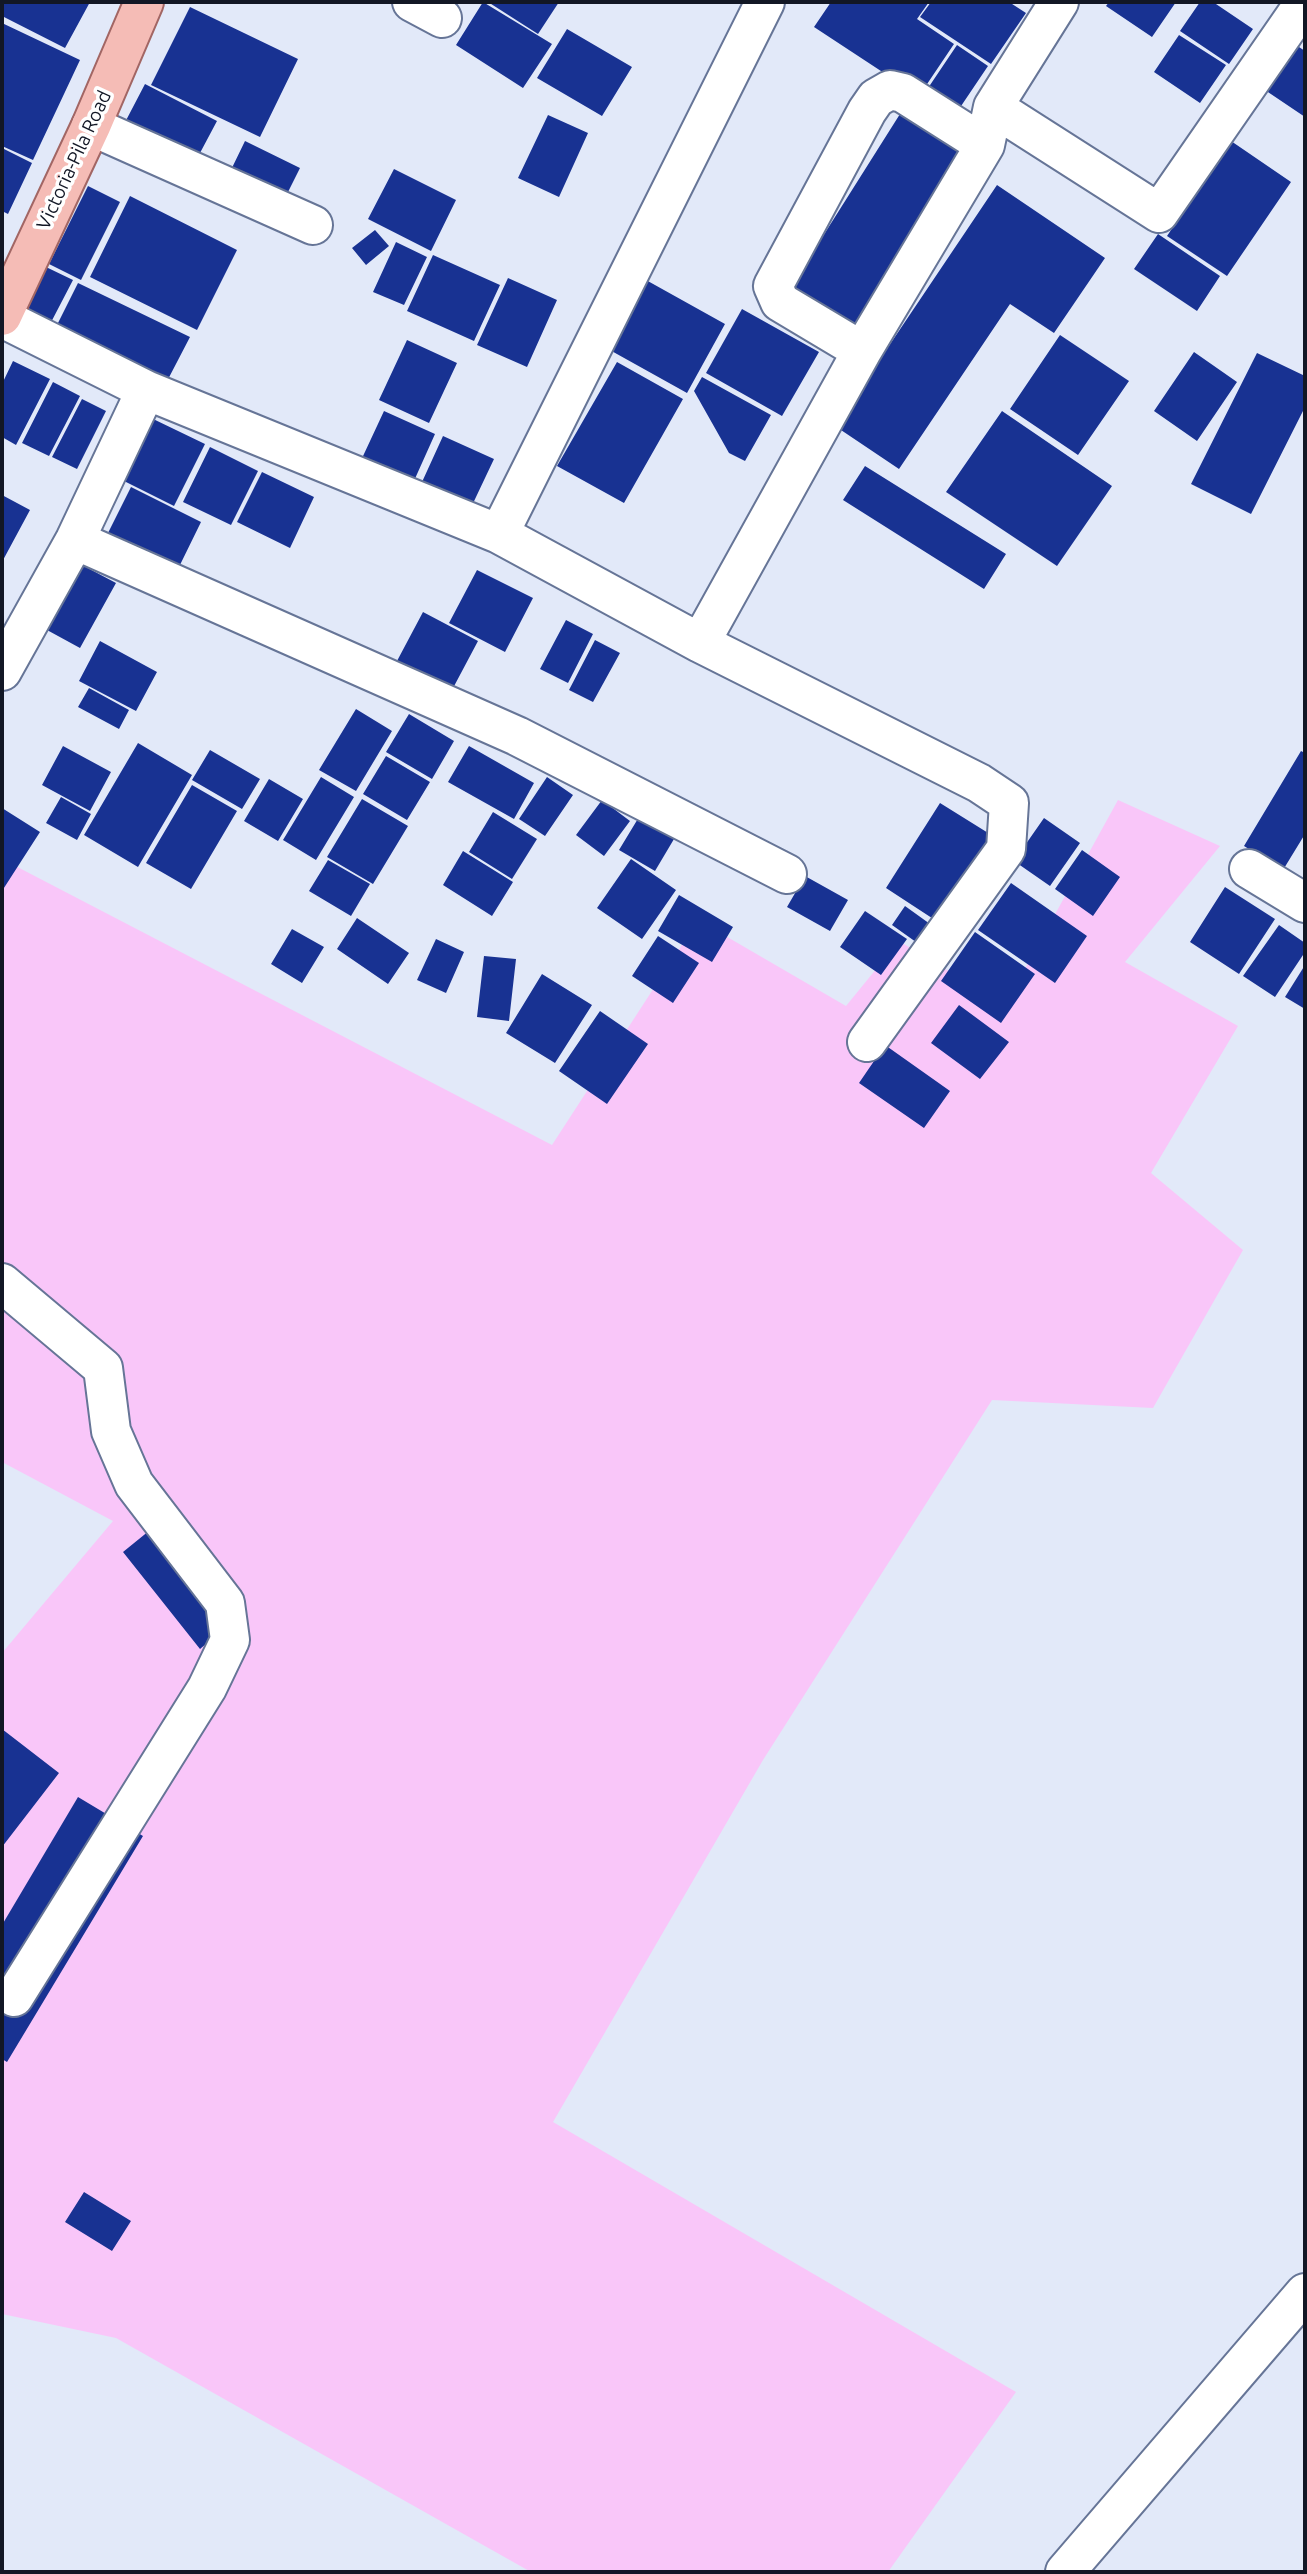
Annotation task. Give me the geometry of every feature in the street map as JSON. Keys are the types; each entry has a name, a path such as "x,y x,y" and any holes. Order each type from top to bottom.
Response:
{"main road":[{"name":"Victoria-Pila Road","path":"2,317 92,126 144,2"}],"street":[{"path":"499,534 765,2"},
{"path":"700,643 862,351 985,145 993,107 1059,2"},
{"path":"993,107 1159,213 1305,2"},
{"path":"862,351 780,302 774,286 867,111 876,98 890,90 903,93 985,145"},
{"path":"92,126 313,225"},
{"path":"2,317 146,390 499,534 700,643 979,783 1009,803 1006,849 867,1042"},
{"path":"2,671 75,540 146,390"},
{"path":"75,540 517,736 787,874"},
{"path":"1249,869 1305,903"},
{"path":"2,1283 103,1368 111,1431 134,1484 225,1603 230,1640 207,1688 14,1997"},
{"path":"1065,2572 1305,2293"}],"shaded area":[{"path":"1118,800 1220,846 1125,962 1238,1026 1151,1173 1243,1250 1153,1408 992,1400 763,1760 553,2122 1016,2392 888,2572 531,2572 116,2338 2,2314 2,1653 113,1521 2,1462 2,859 552,1145 698,920 846,1006 899,941 1005,1005"}],"building":[{"path":"2,2 90,2 65,48 2,16"},
{"path":"483,2 552,44 523,88 456,45"},
{"path":"488,2 559,2 538,34"},
{"path":"831,2 929,2 917,19 954,44 919,96 814,27"},
{"path":"931,2 1009,2 1026,13 991,64 920,17"},
{"path":"1109,2 1176,2 1152,37 1106,6"},
{"path":"1200,2 1213,2 1253,29 1229,64 1180,31"},
{"path":"190,7 298,59 260,137 151,85"},
{"path":"2,23 80,60 33,160 2,146"},
{"path":"567,29 632,67 602,116 537,78"},
{"path":"1179,35 1226,65 1200,103 1154,72"},
{"path":"1290,41 1305,51 1305,117 1259,86"},
{"path":"957,45 988,66 955,115 924,94"},
{"path":"145,84 217,121 192,168 121,130"},
{"path":"900,114 970,158 857,337 787,293"},
{"path":"548,115 588,133 559,197 518,178"},
{"path":"245,141 300,168 284,200 229,174"},
{"path":"1231,141 1291,182 1227,276 1167,236"},
{"path":"2,148 32,163 8,214 2,211"},
{"path":"394,169 456,200 431,251 368,219"},
{"path":"997,185 1105,258 1054,333 1010,304 899,469 835,426"},
{"path":"88,186 120,202 81,280 49,264"},
{"path":"130,196 237,250 197,330 90,277"},
{"path":"375,230 389,246 366,265 352,248"},
{"path":"1158,234 1220,276 1197,311 1134,269"},
{"path":"396,242 427,257 404,305 373,292"},
{"path":"433,255 500,285 474,341 407,311"},
{"path":"46,267 73,280 47,330 20,317"},
{"path":"637,275 725,324 687,393 599,344"},
{"path":"508,278 557,300 527,367 477,345"},
{"path":"78,283 190,337 164,387 53,333"},
{"path":"742,309 819,352 782,416 706,373"},
{"path":"1060,335 1129,381 1078,455 1010,409"},
{"path":"407,340 457,363 429,423 379,400"},
{"path":"1194,352 1237,382 1197,441 1154,411"},
{"path":"1257,353 1305,376 1305,407 1251,514 1191,484"},
{"path":"13,361 50,379 16,445 2,437 2,384"},
{"path":"617,362 683,399 624,503 557,466"},
{"path":"702,377 771,415 745,461 729,453 694,391"},
{"path":"53,382 80,396 49,456 22,443"},
{"path":"82,399 106,411 77,469 52,457"},
{"path":"384,411 435,434 409,492 357,469"},
{"path":"1002,411 1112,486 1057,566 946,492"},
{"path":"149,417 205,444 174,506 118,478"},
{"path":"443,436 494,459 467,516 417,493"},
{"path":"210,447 258,471 231,525 183,502"},
{"path":"865,466 1006,554 984,589 843,500"},
{"path":"262,472 314,497 290,548 237,522"},
{"path":"131,487 201,522 178,569 107,535"},
{"path":"2,495 30,510 2,562"},
{"path":"82,565 116,583 80,648 47,630"},
{"path":"477,570 533,598 505,652 449,623"},
{"path":"423,612 478,641 452,690 397,661"},
{"path":"566,620 593,634 568,683 540,669"},
{"path":"595,640 620,653 593,702 569,690"},
{"path":"100,641 157,672 136,711 79,681"},
{"path":"89,688 129,710 119,729 78,707"},
{"path":"356,709 392,731 356,791 319,770"},
{"path":"409,714 454,741 432,779 386,752"},
{"path":"138,743 192,775 138,867 84,835"},
{"path":"63,746 111,772 90,811 42,785"},
{"path":"469,746 534,783 514,819 448,782"},
{"path":"210,750 260,779 242,809 192,780"},
{"path":"1301,751 1305,753 1305,834 1283,870 1244,846"},
{"path":"386,756 430,782 407,820 363,794"},
{"path":"321,777 354,797 316,860 283,840"},
{"path":"547,777 573,795 545,836 519,819"},
{"path":"269,779 303,799 278,841 244,821"},
{"path":"192,785 237,811 191,889 146,863"},
{"path":"61,797 91,814 77,840 46,823"},
{"path":"362,799 408,826 373,884 327,857"},
{"path":"602,800 630,821 604,856 576,835"},
{"path":"940,803 993,836 938,922 886,888"},
{"path":"2,808 40,832 2,891"},
{"path":"493,812 537,839 512,879 469,852"},
{"path":"639,817 674,839 655,871 619,850"},
{"path":"1044,818 1080,843 1050,886 1014,861"},
{"path":"1082,850 1120,877 1093,916 1055,889"},
{"path":"463,851 513,882 492,916 443,885"},
{"path":"631,859 676,890 642,939 597,908"},
{"path":"328,860 370,884 351,916 309,891"},
{"path":"805,876 848,900 830,931 787,907"},
{"path":"1011,883 1087,936 1055,983 978,930"},
{"path":"1225,887 1275,919 1239,974 1190,942"},
{"path":"679,895 733,927 712,962 658,931"},
{"path":"905,906 937,929 923,947 892,925"},
{"path":"865,911 907,939 881,975 840,947"},
{"path":"357,918 409,953 388,984 337,949"},
{"path":"1279,925 1305,943 1305,952 1275,997 1243,976"},
{"path":"292,929 324,947 302,983 271,964"},
{"path":"975,932 1035,974 1001,1023 941,981"},
{"path":"658,936 699,963 673,1003 632,976"},
{"path":"436,939 464,952 446,993 417,980"},
{"path":"484,956 516,959 509,1021 477,1017"},
{"path":"1305,965 1305,1009 1285,997"},
{"path":"542,974 592,1005 555,1063 506,1033"},
{"path":"959,1005 1009,1042 980,1079 931,1043"},
{"path":"600,1011 648,1044 607,1104 559,1071"},
{"path":"885,1045 950,1091 924,1128 859,1083"},
{"path":"155,1526 232,1622 200,1649 123,1552"},
{"path":"2,1729 59,1773 2,1847"},
{"path":"78,1797 143,1836 7,2062 2,2059 2,1925"},
{"path":"84,2192 131,2221 112,2251 65,2222"}]}
